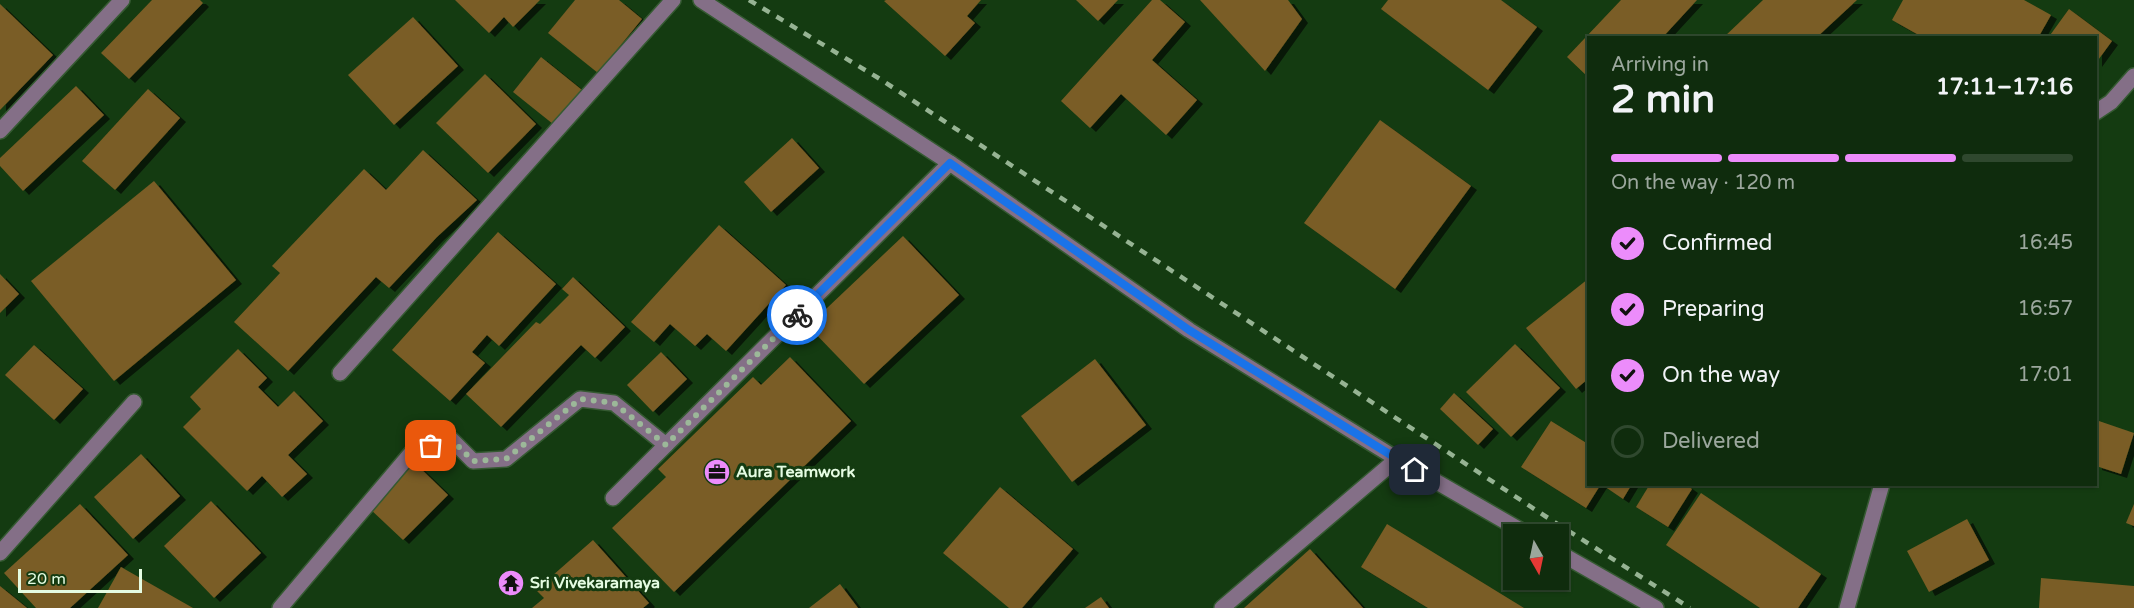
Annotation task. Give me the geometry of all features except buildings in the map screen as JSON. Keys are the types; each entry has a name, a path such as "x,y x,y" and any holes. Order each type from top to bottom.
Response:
{"street":[{"path":"0,131 122,0"},
{"path":"340,373 673,0"},
{"path":"701,0 950,163 1189,330 1397,459 1510,524"},
{"path":"2097,111 2111,102 2134,76"},
{"path":"613,498 950,163"},
{"path":"280,608 412,452 451,439 473,461 506,459 580,399 614,403 666,445"},
{"path":"0,553 134,402"},
{"path":"1222,608 1397,459"},
{"path":"1847,608 1881,486"},
{"path":"1569,558 1656,608"}],"railway":[{"path":"749,0 880,79 1545,516 1690,608"}],"way so far":[{"path":"431,446 451,439 473,461 506,459 580,399 614,403 666,445 797,315"}],"place":[{"name":"Aura Teamwork","path":"717,472"},
{"name":"Sri Vivekaramaya","path":"511,583"}],"route":[{"path":"797,315 950,163 1189,330 1415,470"}]}
